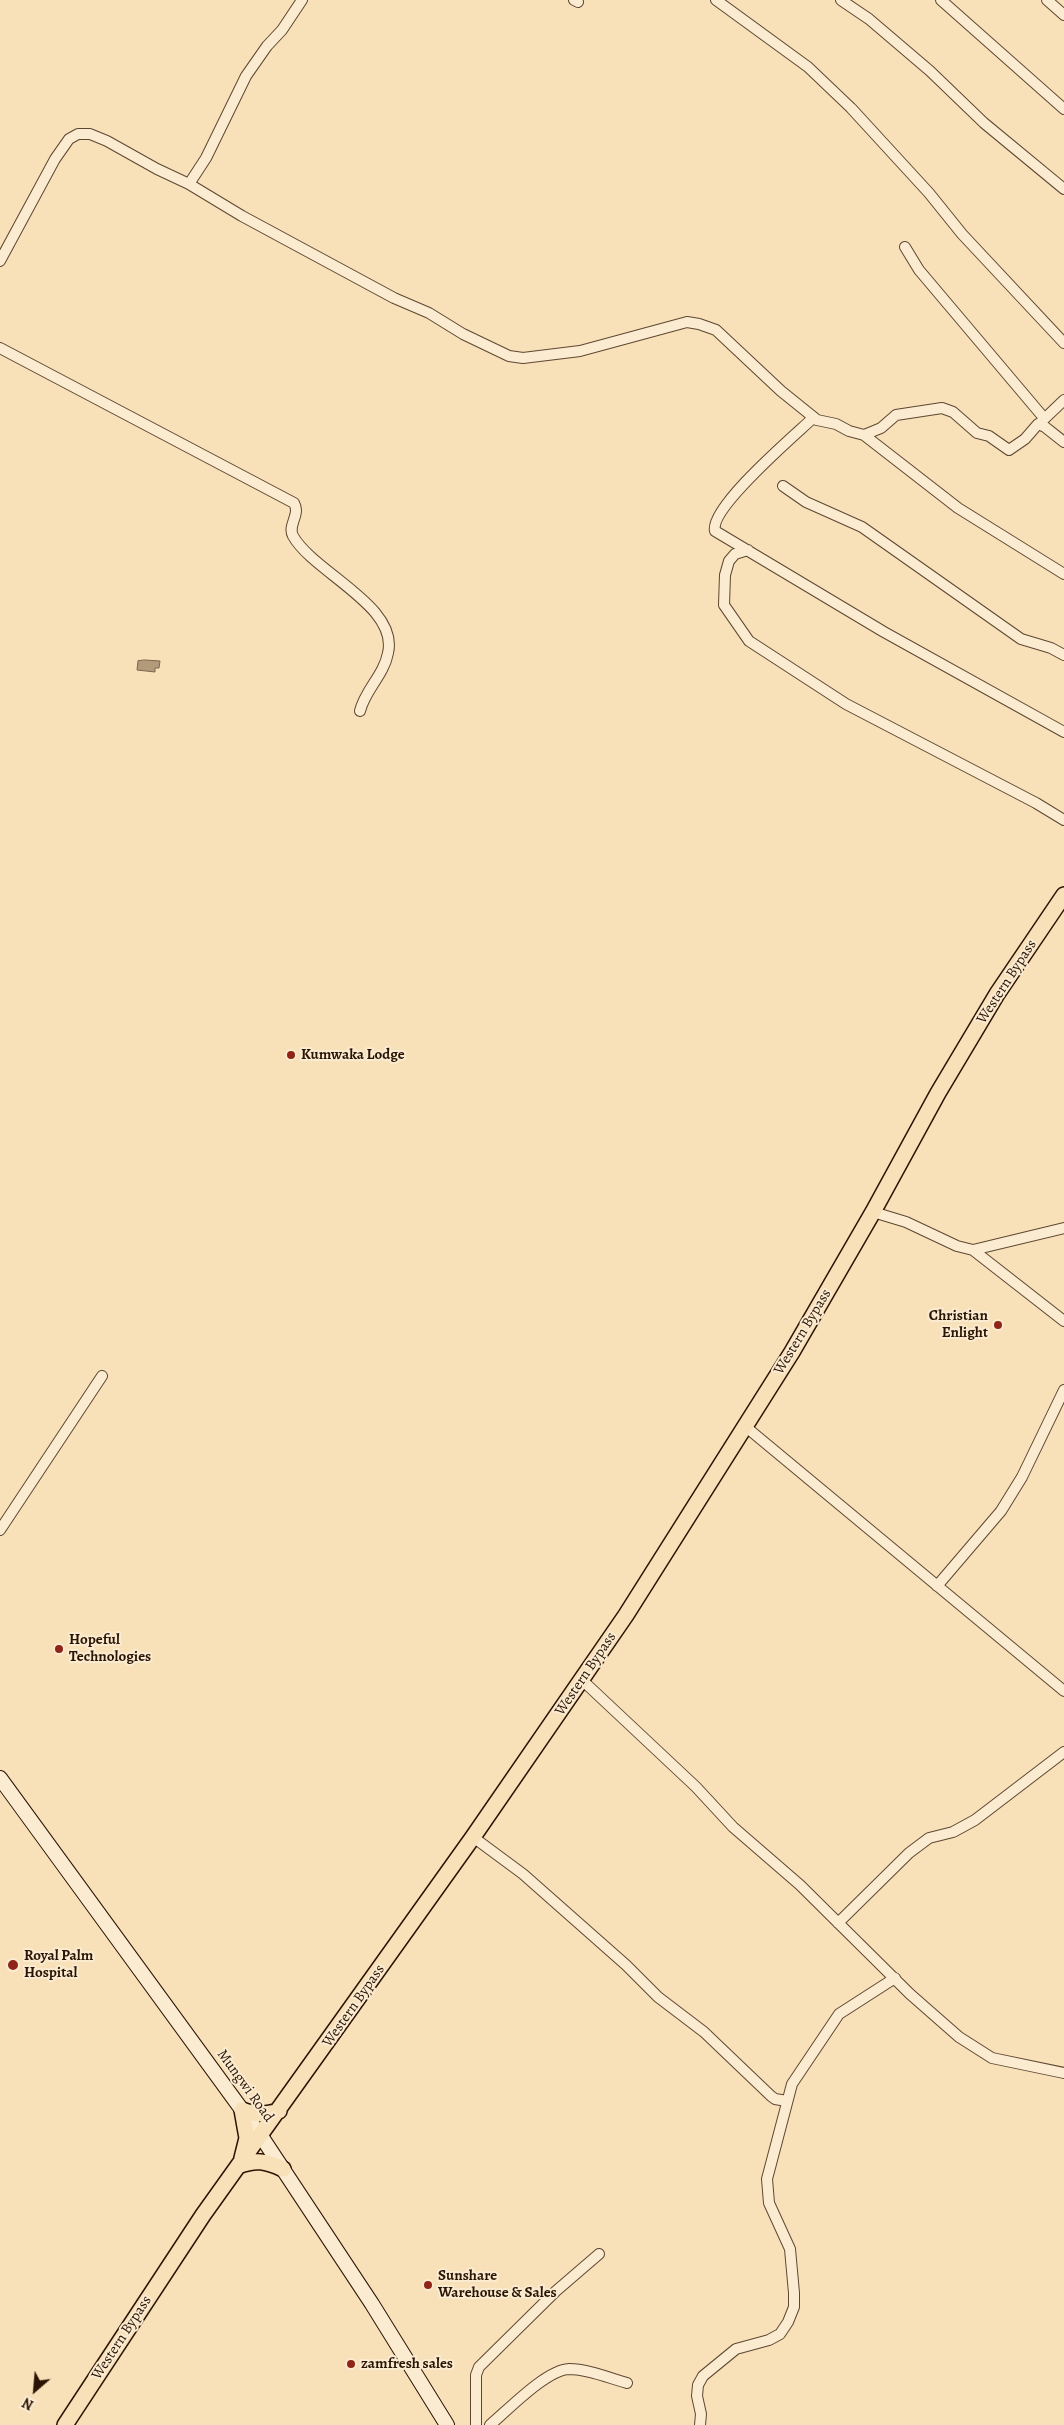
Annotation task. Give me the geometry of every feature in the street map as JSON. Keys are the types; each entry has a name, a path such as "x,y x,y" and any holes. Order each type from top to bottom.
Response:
{"main road":[{"name":"Western Bypass","path":"65,2425 203,2215 474,1837 582,1680 746,1427 873,1212 938,1093 997,994 1064,895"},
{"name":"Mungwi Road","path":"0,1778 261,2136 372,2304 447,2425"},
{"path":"238,2166 247,2138 242,2110 254,2114 267,2114 279,2111"},
{"path":"238,2166 253,2160 269,2162 283,2169"}],"street":[{"path":"189,184 206,158 246,76 267,46 282,30 302,0"},
{"path":"716,0 808,67 851,108 934,199 962,234 1064,343"},
{"path":"841,0 869,19 930,71 984,123 1064,189"},
{"path":"941,0 1064,109"},
{"path":"1047,0 1064,15"},
{"path":"0,261 55,159 69,139 78,134 90,134 189,184 242,216 394,298 429,313 463,334 509,356 524,358 580,351 686,322 699,324 721,335 812,418 836,424 849,431 864,435 958,508 1064,574"},
{"path":"905,247 919,270 1045,426 1064,442"},
{"path":"0,348 294,503 297,511 291,529 292,535 311,559 373,610 383,622 388,634 389,652 384,666 363,700 360,711"},
{"path":"864,435 881,428 896,415 942,408 953,412 977,432 990,436 1009,450 1024,439 1064,400"},
{"path":"812,418 758,469 721,510 714,522 715,530 884,632 1064,732"},
{"path":"783,486 806,502 862,527 1021,639 1052,648 1064,655"},
{"path":"748,550 734,554 729,561 725,576 724,604 748,641 846,704 1036,803 1064,820"},
{"path":"873,1212 906,1222 958,1246 973,1250 1064,1321"},
{"path":"973,1250 1064,1228"},
{"path":"0,1530 102,1376"},
{"path":"937,1586 1001,1511 1022,1476 1061,1401 1064,1390"},
{"path":"746,1427 1064,1691"},
{"path":"582,1680 696,1787 738,1832 793,1878 895,1978 959,2037 983,2053 1015,2064 1064,2073"},
{"path":"838,1923 909,1853 929,1838 953,1832 975,1820 1064,1752"},
{"path":"474,1837 530,1880 626,1965 673,2010 704,2032 717,2047 771,2096 775,2099 787,2101"},
{"path":"700,2425 701,2414 697,2396 698,2385 702,2376 736,2349 768,2340 780,2334 788,2322 794,2307 790,2249 769,2203 767,2180 792,2084 839,2014 895,1978"},
{"path":"476,2425 476,2375 479,2367 556,2292 600,2254"},
{"path":"490,2425 544,2380 560,2371 571,2369 627,2383"}],"shaded area":[{"path":"138,661 160,661 159,668 155,668 155,672 137,670"}],"place":[{"name":"Kumwaka Lodge","path":"291,1055"},
{"name":"Christian Enlight","path":"998,1325"},
{"name":"Hopeful Technologies","path":"59,1649"},
{"name":"Royal Palm Hospital","path":"13,1965"},
{"name":"Sunshare Warehouse & Sales","path":"428,2285"},
{"name":"zamfresh sales","path":"351,2364"}]}
